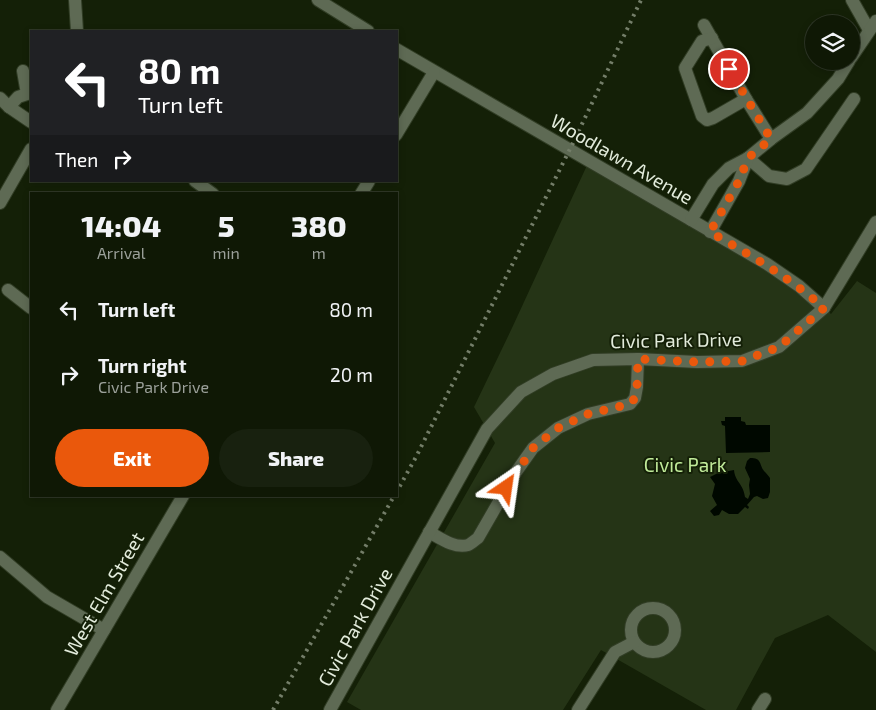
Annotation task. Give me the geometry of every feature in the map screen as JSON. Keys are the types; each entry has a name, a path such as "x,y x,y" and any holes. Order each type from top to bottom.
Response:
{"street":[{"path":"75,0 77,30"},
{"path":"318,0 366,30"},
{"path":"852,0 873,26 860,45"},
{"path":"704,25 771,139"},
{"path":"712,38 702,41 685,68 702,116 707,120 713,118 746,99"},
{"name":"Woodlawn Avenue","path":"398,50 767,264 799,286 824,308"},
{"path":"691,220 713,184 729,168 748,158 808,113 844,70"},
{"path":"4,103 18,97 29,100 23,71"},
{"path":"398,132 434,72"},
{"path":"748,158 769,176 787,179 806,169 854,99"},
{"path":"4,103 30,121"},
{"path":"0,202 30,151"},
{"path":"710,232 739,181 748,158"},
{"path":"196,182 210,192"},
{"name":"Civic Park Drive","path":"330,710 487,430 521,392 553,374 593,360 742,361 779,347 824,308 872,237 876,222"},
{"path":"8,290 30,307"},
{"path":"429,532 449,543 460,546 468,545 478,538 516,472 533,448 558,428 588,414 630,404 635,398 637,387 638,359"},
{"name":"West Elm Street","path":"57,710 182,497"},
{"path":"0,557 47,597 104,630"},
{"path":"578,710 615,652 634,642"},
{"path":"758,710 765,699"}],"green space":[{"name":"Civic Park","path":"589,161 799,286 831,314 857,281 876,293 876,652 828,615 775,638 736,710 706,710 601,650 563,710 361,710 347,702 495,443 474,407"}],"shaded area":[{"path":"725,417 741,417 741,421 745,422 746,425 770,425 770,452 726,453 725,426 722,425 721,421 725,421"},
{"path":"750,458 758,460 770,478 768,498 754,497 747,505 748,509 745,507 738,514 729,514 722,510 719,515 714,516 710,511 717,505 712,496 715,484 710,477 718,473 734,470 745,497 748,499 750,479 745,468"}],"railway":[{"path":"398,489 574,141 641,0"},
{"path":"273,710 393,497"}],"route":[{"path":"506,488 533,448 558,428 588,414 630,404 635,398 637,387 638,359 697,362 742,361 779,347 824,308 799,286 767,264 710,232 739,181 748,158 771,139 729,69"}]}
